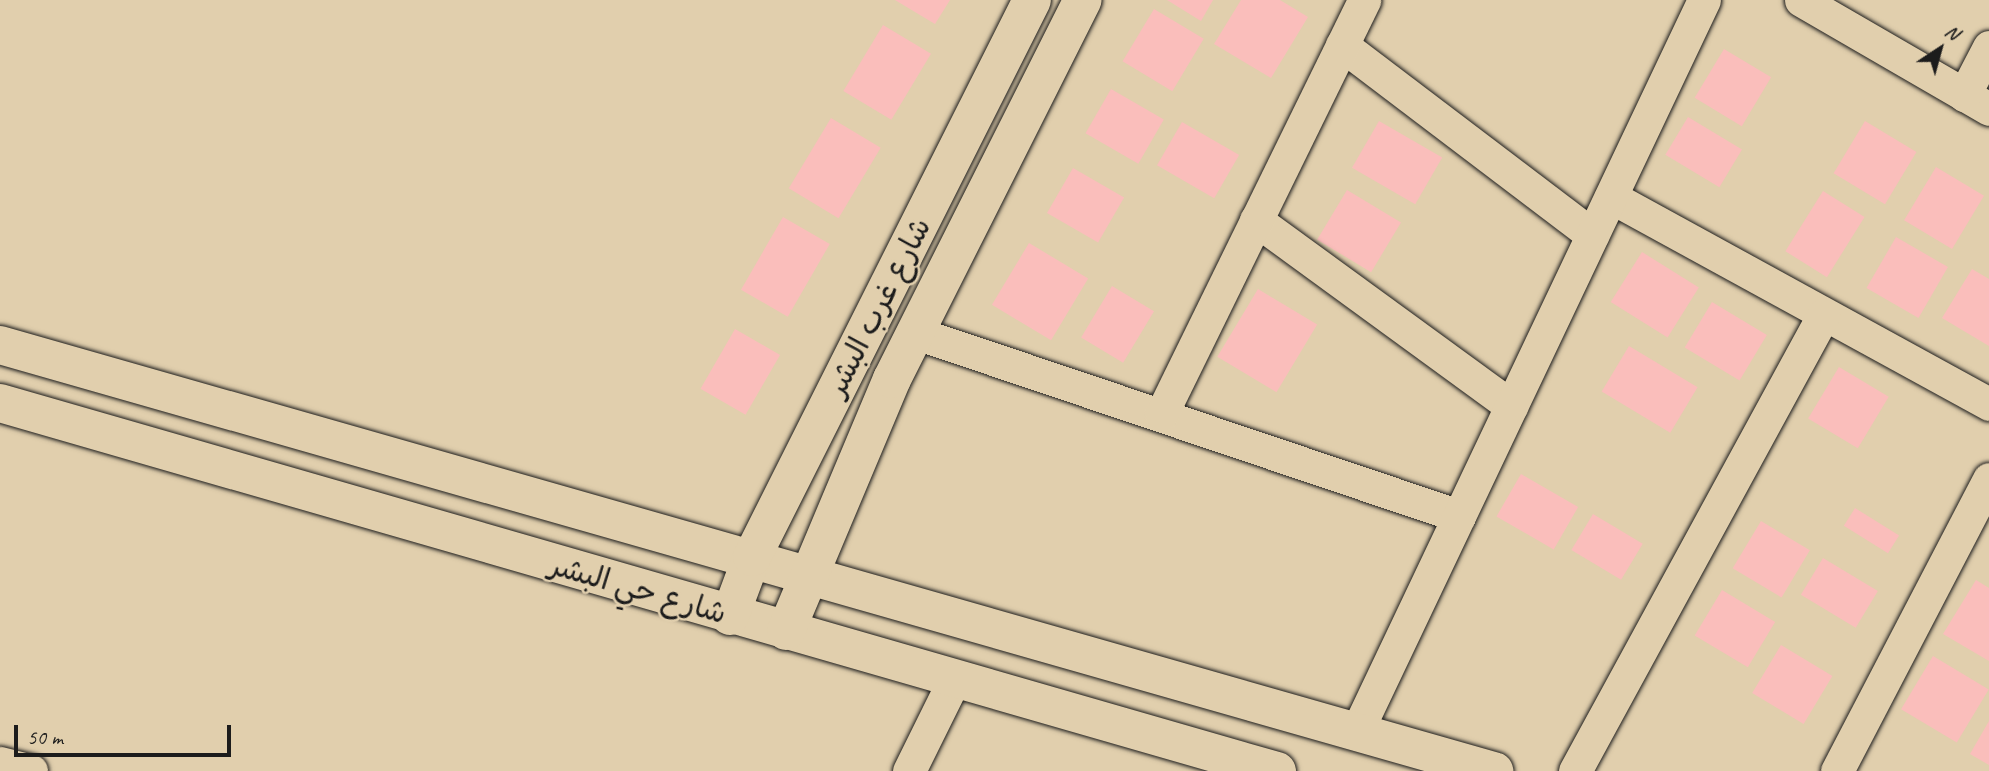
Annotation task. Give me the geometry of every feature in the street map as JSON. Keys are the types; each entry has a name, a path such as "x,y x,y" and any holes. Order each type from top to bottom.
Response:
{"street":[{"name":"شارع غرب البشر","path":"730,616 752,558 1032,0"},
{"path":"786,631 808,572 916,333 1083,0"},
{"path":"1161,415 1364,0"},
{"path":"1357,731 1704,0"},
{"path":"1801,0 1977,102 1989,47"},
{"path":"1342,45 1592,235"},
{"path":"1611,197 1989,404"},
{"path":"1256,220 1511,406"},
{"path":"1575,771 1824,314"},
{"path":"916,333 1459,516"},
{"path":"0,345 808,572 1494,771"},
{"name":"شارع حي البشر","path":"0,403 1274,771"},
{"path":"1837,771 1989,479"},
{"path":"909,771 955,678"},
{"path":"0,763 31,771"}],"building":[{"path":"895,0 950,0 935,24"},
{"path":"1167,0 1213,0 1201,21"},
{"path":"1241,0 1280,0 1308,17 1271,78 1214,44"},
{"path":"1154,9 1204,39 1172,91 1123,61"},
{"path":"883,25 931,54 891,120 843,91"},
{"path":"1724,49 1771,77 1742,126 1695,98"},
{"path":"1111,89 1164,120 1138,164 1086,133"},
{"path":"1688,117 1742,149 1719,187 1665,155"},
{"path":"831,118 881,148 838,218 789,188"},
{"path":"1379,121 1442,158 1415,204 1352,168"},
{"path":"1865,121 1916,152 1885,204 1834,173"},
{"path":"1182,122 1239,155 1214,198 1157,165"},
{"path":"1936,167 1984,196 1952,249 1904,220"},
{"path":"1073,168 1124,198 1098,243 1047,213"},
{"path":"1347,190 1401,222 1371,272 1317,240"},
{"path":"1823,191 1865,217 1827,277 1785,251"},
{"path":"783,217 830,244 788,317 741,290"},
{"path":"1896,237 1948,267 1918,318 1866,288"},
{"path":"1029,243 1088,279 1051,340 992,305"},
{"path":"1642,252 1699,288 1668,338 1611,302"},
{"path":"1972,269 1989,279 1989,346 1942,318"},
{"path":"1112,286 1154,311 1123,363 1081,337"},
{"path":"1258,289 1317,325 1276,392 1217,357"},
{"path":"1712,302 1767,335 1740,380 1685,347"},
{"path":"735,329 780,355 746,415 700,389"},
{"path":"1629,346 1698,387 1670,433 1602,391"},
{"path":"1839,367 1889,397 1858,448 1808,418"},
{"path":"1521,474 1578,507 1554,549 1496,516"},
{"path":"1855,508 1899,536 1888,553 1844,526"},
{"path":"1593,514 1643,544 1621,580 1571,550"},
{"path":"1761,521 1810,550 1782,598 1733,568"},
{"path":"1823,558 1878,591 1856,628 1801,595"},
{"path":"1976,580 1989,588 1989,661 1943,634"},
{"path":"1722,590 1775,622 1748,667 1695,635"},
{"path":"1781,645 1832,676 1804,724 1752,693"},
{"path":"1933,656 1989,689 1957,743 1901,709"},
{"path":"1989,721 1989,765 1970,754"}]}
